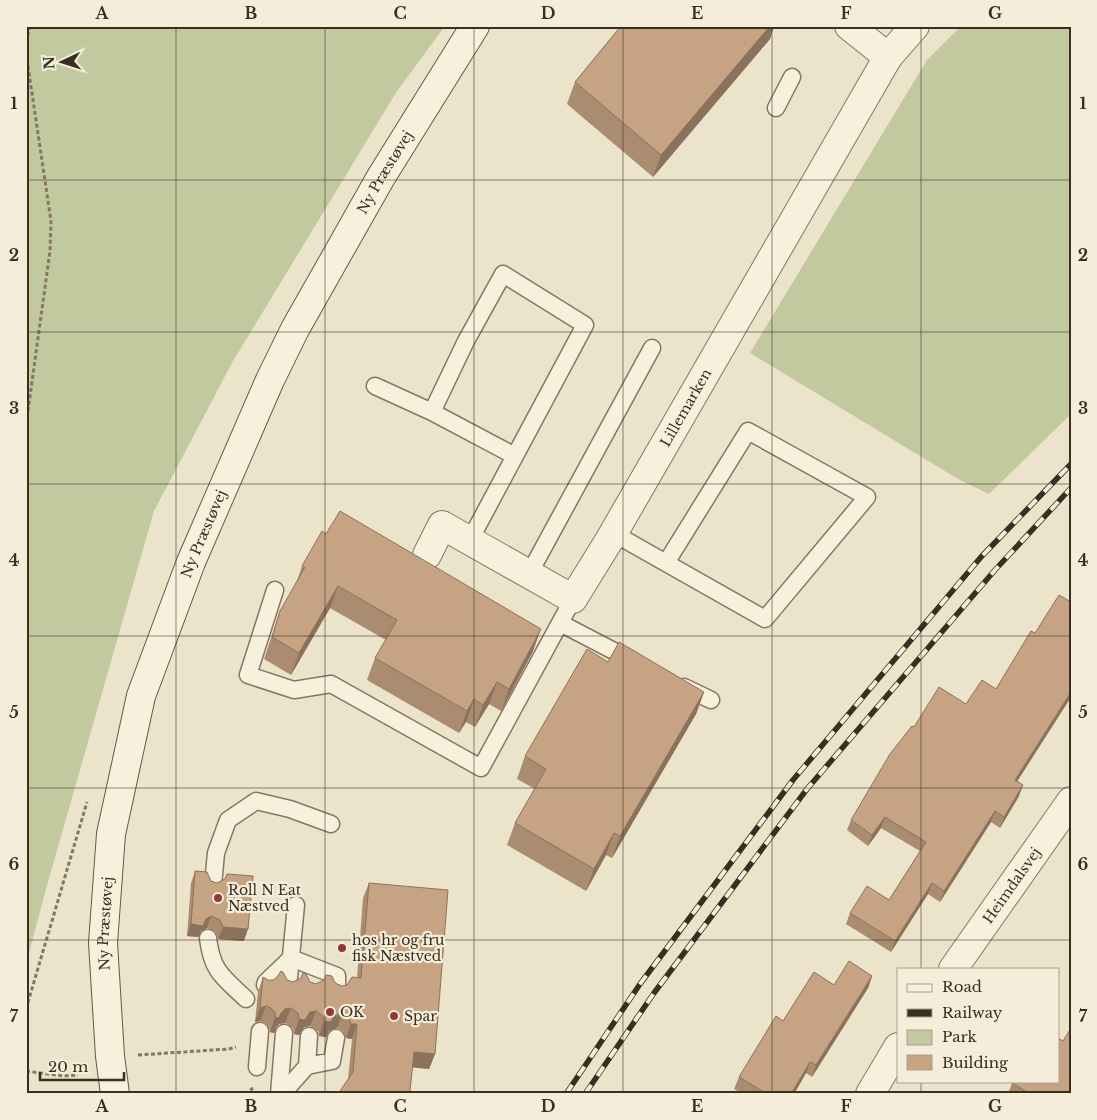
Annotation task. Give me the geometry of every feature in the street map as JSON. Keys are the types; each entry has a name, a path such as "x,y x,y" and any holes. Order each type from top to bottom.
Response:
{"street":[{"name":"Ny Præstøvej","path":"115,1094 110,1056 102,943 111,834 141,696 192,562 270,380 291,338 382,177 475,26"},
{"path":"849,26 888,56"},
{"name":"Lillemarken","path":"573,598 613,533 888,56 915,26"},
{"path":"427,554 442,525 573,598"},
{"name":"Heimdalsvej","path":"954,968 1071,801"},
{"path":"870,1094 897,1049"}],"lane":[{"path":"776,108 792,78"},
{"path":"432,412 466,341 503,274 585,326 470,540"},
{"path":"530,574 652,348"},
{"path":"375,386 432,412 515,456"},
{"path":"613,533 666,563 765,619 867,497 748,431 666,563"},
{"path":"275,590 248,675 294,690 331,684 481,768 573,598"},
{"path":"560,623 648,668"},
{"path":"666,678 711,700"},
{"path":"213,885 216,853 228,820 256,801 290,809 331,824"},
{"path":"288,987 296,906"},
{"path":"208,938 210,957 218,973 246,999"},
{"path":"291,958 313,974 337,976 337,991"},
{"path":"265,986 266,982 291,958"},
{"path":"257,1067 260,1031"},
{"path":"280,1094 284,1034"},
{"path":"307,1066 309,1036"},
{"path":"280,1094 307,1066 332,1061 336,1038"}],"path":[{"path":"26,42 30,26"},
{"path":"26,53 51,221 50,251 26,425"},
{"path":"26,1009 89,794"},
{"path":"110,1056 229,1049 244,1044"},
{"path":"26,1071 63,1076 78,1074"}],"green space":[{"path":"26,26 445,26 397,91 233,361 154,511 26,964"},
{"path":"961,26 1071,26 1071,414 989,494 958,479 750,353 927,60"}],"building":[{"path":"621,26 770,26 661,155 575,82"},
{"path":"340,511 541,629 509,689 497,682 483,705 474,699 467,711 375,658 397,620 338,586 299,653 272,637 280,611 305,567 302,566 322,531 326,534"},
{"path":"1059,595 1071,602 1071,692 1015,780 1023,785 1004,817 995,811 944,891 932,883 895,941 850,913 867,886 889,900 926,842 885,817 872,835 851,820 890,754 912,726 914,727 939,687 966,704 982,680 996,689 1031,631 1035,633"},
{"path":"619,642 704,692 620,836 614,833 594,869 515,823 546,769 525,756 587,649 608,662"},
{"path":"195,871 207,872 211,881 217,883 225,879 227,874 253,876 248,929 223,927 220,920 211,916 206,919 203,926 191,924"},
{"name":"Spar","path":"369,883 448,890 435,1054 414,1052 410,1091 408,1094 338,1094 353,1072 357,1024 351,1024 348,1016 343,1013 334,1016 331,1022 324,1021 323,1016 316,1011 310,1012 305,1020 299,1019 298,1013 291,1008 285,1009 279,1018 275,1017 275,1012 271,1008 266,1006 260,1008 263,977 273,980 281,971 287,980 293,982 301,978 303,973 306,974 310,982 316,984 324,980 326,975 332,976 337,984 342,986 347,985 352,977 361,978"},
{"path":"849,961 872,976 816,1065 810,1062 791,1094 767,1094 739,1077 776,1016 783,1021 814,972 834,985"},
{"path":"1071,1028 1071,1094 1030,1094 1012,1083 1060,1082 1060,1039 1063,1041"}],"railway":[{"path":"566,1094 640,984 793,780 981,557 1071,464"},
{"path":"585,1094 654,993 807,789 995,570 1071,488"}],"place":[{"name":"Roll N Eat Næstved","path":"218,898"},
{"name":"hos hr og fru fisk Næstved","path":"342,948"},
{"name":"OK","path":"330,1012"},
{"name":"Spar","path":"394,1016"}]}
